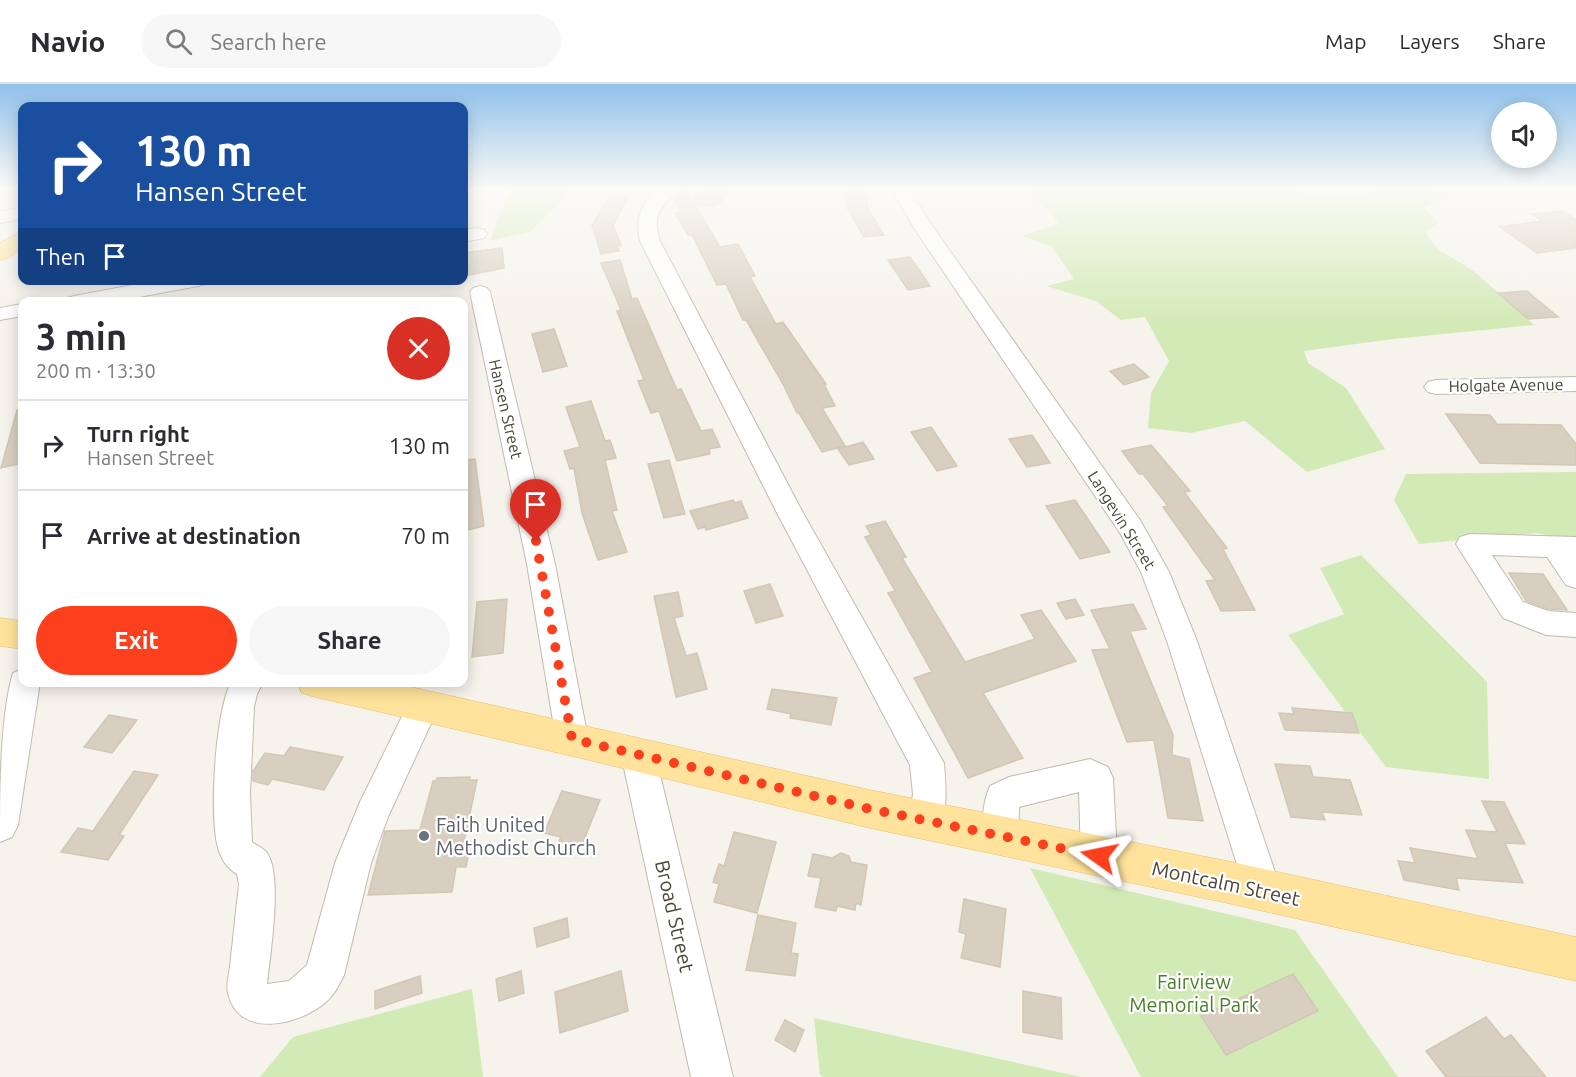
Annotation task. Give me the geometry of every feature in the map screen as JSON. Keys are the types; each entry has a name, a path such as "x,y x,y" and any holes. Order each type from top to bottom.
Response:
{"main road":[{"path":"0,253 18,242"},
{"path":"0,632 18,634"},
{"name":"Montcalm Street","path":"338,687 926,821 1263,890 1575,962"}],"street":[{"path":"648,234 789,511 927,763 930,794 926,821"},
{"name":"Langevin Street","path":"928,234 1130,528 1155,572 1182,641 1263,890"},
{"path":"104,293 162,285"},
{"name":"Hansen Street","path":"480,292 541,564 572,739"},
{"path":"0,314 18,311"},
{"name":"Holgate Avenue","path":"1436,387 1576,384"},
{"path":"1576,577 1565,546 1470,544 1513,610 1546,623 1576,625"},
{"path":"0,825 23,687"},
{"path":"245,687 241,693 232,799 234,844 239,855 254,864 257,884 247,992 255,1003 271,1006 297,999 316,986 324,975 353,862 400,752 423,706"},
{"name":"Broad Street","path":"638,754 712,1077"},
{"path":"1000,836 1002,797 1009,793 1090,774 1096,778 1099,856"}],"green space":[{"path":"493,234 519,234 491,240"},
{"path":"1426,234 1438,249 1475,272 1534,325 1393,339 1304,351 1308,363 1346,388 1385,449 1307,472 1245,421 1191,433 1148,428 1151,393 1169,361 1145,317 1121,320 1096,301 1046,286 1074,279 1051,246 1022,236"},
{"path":"1576,472 1576,540 1536,533 1419,544 1394,500 1406,474"},
{"path":"1361,555 1487,682 1489,779 1386,767 1288,635 1344,614 1320,568"},
{"name":"Fairview Memorial Park","path":"1030,868 1295,930 1398,1077 1141,1077"},
{"path":"472,989 483,1077 260,1077 293,1037"},
{"path":"814,1018 1081,1077 824,1077 820,1075"}],"building":[{"path":"595,234 617,234 621,245 617,246 619,251 601,254"},
{"path":"712,234 720,247 738,244 755,276 750,277 776,324 783,322 826,384 824,384 835,406 822,408 845,446 822,452 797,413 746,320 743,320 726,284 717,285 692,235 688,235"},
{"path":"862,234 884,235 864,237"},
{"path":"1510,234 1576,234 1576,248 1537,253"},
{"path":"502,248 504,268 468,275 468,252"},
{"path":"910,257 930,286 908,290 888,260"},
{"path":"620,260 632,299 637,298 677,390 681,389 701,431 712,429 720,447 709,449 710,454 677,461 659,411 651,413 638,381 644,380 617,311 621,310 601,263"},
{"path":"1527,291 1558,317 1528,319 1498,293"},
{"path":"554,329 567,366 543,372 532,334"},
{"path":"1134,364 1149,377 1124,385 1110,371"},
{"path":"591,401 605,441 610,440 616,458 605,460 617,510 612,511 627,552 598,560 582,513 574,468 570,469 564,451 580,447 566,407"},
{"path":"17,410 18,410 18,464 1,468"},
{"path":"1446,414 1490,415 1497,424 1561,425 1576,444 1576,465 1480,463"},
{"path":"931,427 957,466 937,471 911,432"},
{"path":"1032,435 1050,463 1027,467 1009,439"},
{"path":"863,442 874,459 849,465 838,449"},
{"path":"1151,445 1190,491 1184,492 1227,548 1223,549 1255,610 1221,611 1206,581 1215,580 1163,507 1168,506 1122,451"},
{"path":"475,459 484,526 468,530 468,460"},
{"path":"669,460 685,514 664,518 648,464"},
{"path":"733,500 735,503 741,501 748,518 706,530 705,527 698,529 690,511"},
{"path":"1075,500 1110,552 1080,559 1046,506"},
{"path":"885,521 906,557 902,558 965,662 1035,639 1021,615 1041,610 1076,661 983,693 1023,758 968,778 914,678 932,672 888,593 895,591 865,537 871,535 866,526"},
{"path":"1509,573 1543,574 1567,610 1548,609 1526,601"},
{"path":"770,584 783,616 756,623 744,591"},
{"path":"678,592 683,616 674,618 686,656 697,653 707,689 676,697 654,596"},
{"path":"507,599 503,653 472,657 477,602"},
{"path":"1075,599 1084,615 1066,619 1057,603"},
{"path":"1133,604 1146,629 1130,631 1173,735 1172,755 1189,759 1203,821 1168,818 1154,740 1127,742 1092,650 1110,649 1091,610"},
{"path":"772,689 837,698 831,725 790,718 791,714 767,709"},
{"path":"1292,708 1352,713 1359,733 1285,730 1279,713 1294,714"},
{"path":"109,715 137,720 112,753 84,747"},
{"path":"290,747 343,757 324,790 272,779 268,785 253,781 253,771 265,753 284,756"},
{"path":"1275,764 1310,766 1313,777 1350,780 1362,815 1322,812 1325,820 1291,817"},
{"path":"134,771 158,775 119,835 124,836 108,860 61,852 78,828 93,831"},
{"name":"Faith United Methodist Church","path":"470,777 469,780 477,780 464,842 471,842 466,867 456,867 452,892 368,895 385,831 420,830 433,781 437,778"},
{"path":"562,791 600,800 581,847 559,841 561,837 544,833"},
{"path":"1482,801 1504,802 1525,844 1505,843 1523,883 1456,878 1459,890 1404,880 1398,861 1415,863 1410,848 1478,859 1466,830 1497,832"},
{"path":"734,832 776,842 757,913 714,902 719,884 713,882 719,864 724,866"},
{"path":"841,853 849,856 851,862 867,865 861,905 856,903 855,910 837,906 836,911 815,907 821,878 808,876 813,854 832,858"},
{"path":"964,899 1006,909 1000,967 961,958 966,934 959,932"},
{"path":"758,915 796,923 791,953 798,954 795,976 746,970"},
{"path":"567,918 569,937 537,947 534,928"},
{"path":"521,971 524,993 499,1001 496,979"},
{"path":"621,971 628,1011 560,1033 555,992"},
{"path":"1293,974 1318,1011 1226,1055 1201,1016"},
{"path":"420,976 422,993 375,1009 375,991"},
{"path":"1023,991 1061,998 1062,1039 1023,1032"},
{"path":"1486,1017 1504,1039 1511,1035 1546,1077 1446,1077 1426,1051"},
{"path":"785,1020 804,1030 795,1052 775,1040"}],"place":[{"name":"Faith United Methodist Church","path":"424,836"}],"route":[{"path":"536,541 572,739 870,809 1099,856"}]}
